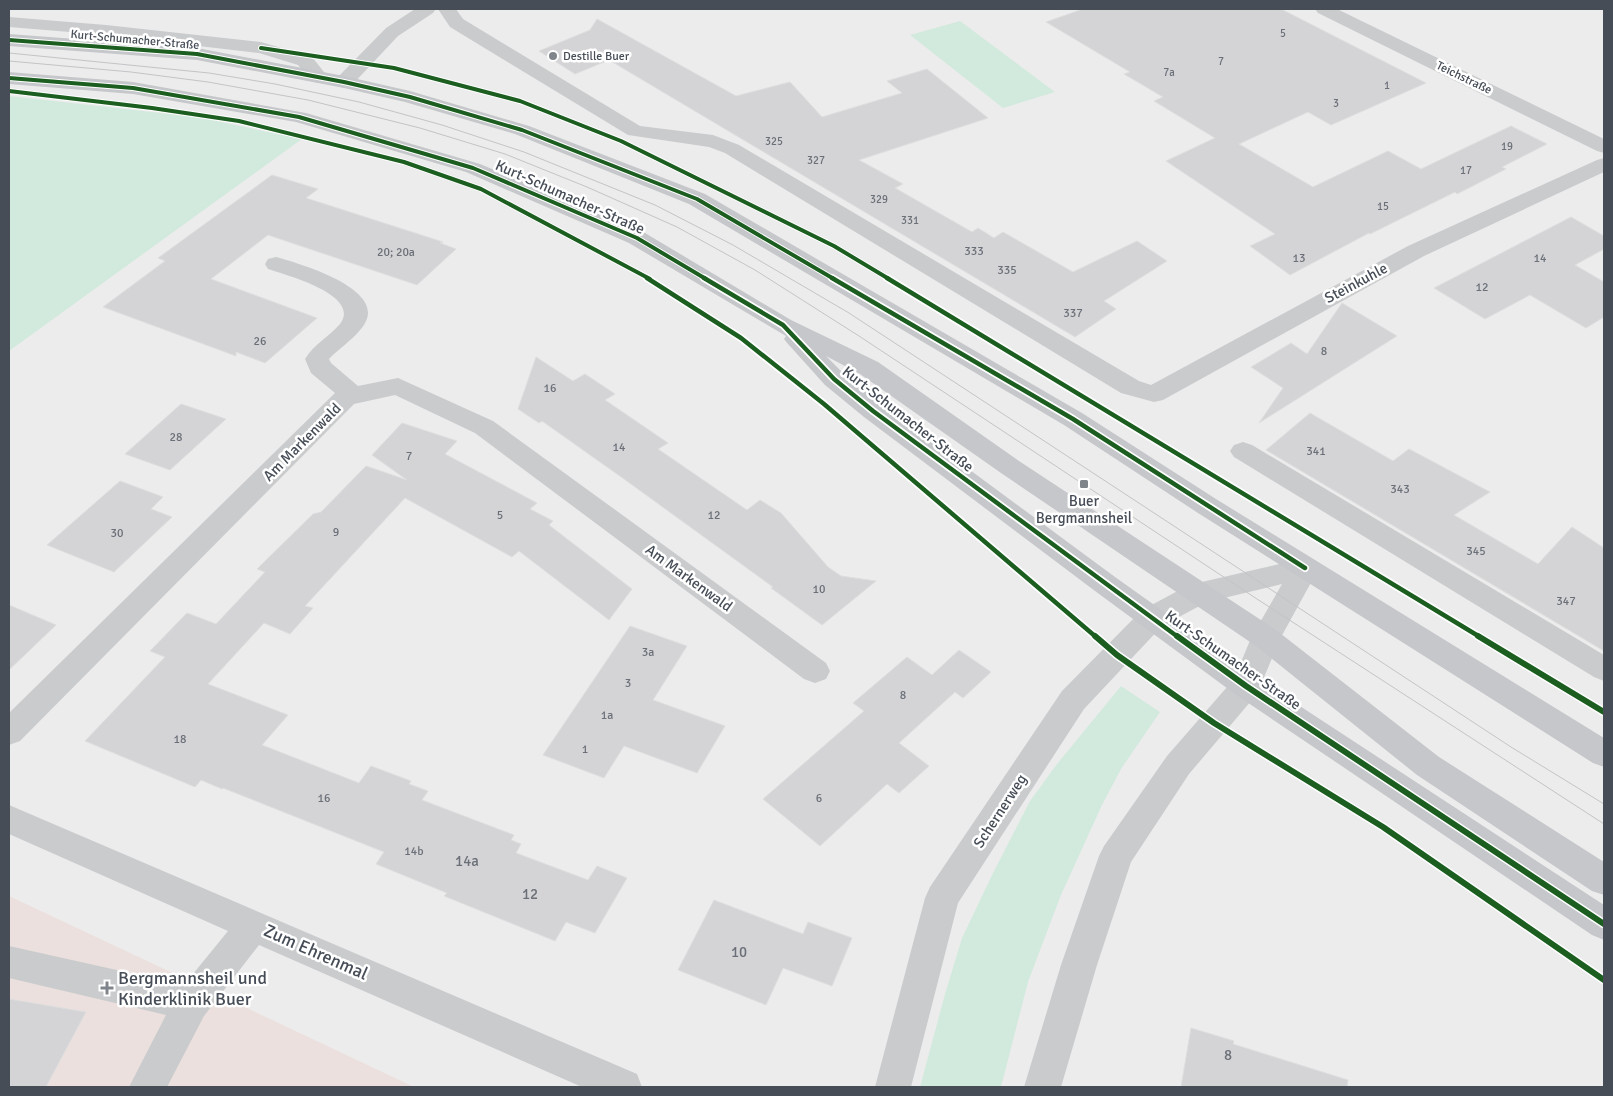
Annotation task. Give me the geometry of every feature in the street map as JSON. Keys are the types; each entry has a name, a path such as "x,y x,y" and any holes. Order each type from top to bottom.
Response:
{"main road":[{"name":"Kurt-Schumacher-Straße","path":"9,40 197,54 344,82 410,97 522,130 697,199 1073,419 1305,568 1604,754"},
{"name":"Kurt-Schumacher-Straße","path":"9,78 133,88 299,117 473,168 637,238 783,325 869,368 1010,467 1266,638 1428,766 1604,880"},
{"name":"Kurt-Schumacher-Straße","path":"783,325 834,379 873,411 1152,618 1246,686 1604,924"}],"street":[{"path":"344,82 392,32 427,9"},
{"name":"Steinkuhle","path":"448,9 456,23 635,131 713,141 732,149 1130,387 1154,394 1416,251 1604,164"},
{"name":"Teichstraße","path":"1324,9 1604,147"},
{"name":"Kurt-Schumacher-Straße","path":"9,22 106,30 261,48 305,61 318,77"},
{"path":"276,264 328,284 353,300 357,311 353,323 322,351 317,359 320,367 354,396"},
{"name":"Am Markenwald","path":"9,732 346,397 398,386 484,427 815,671"},
{"path":"1243,450 1604,669"},
{"path":"1043,1087 1116,856 1178,765 1246,686 1266,638 1305,568"},
{"name":"Schernerweg","path":"894,1087 942,898 1073,700 1152,618 1199,593 1305,568"},
{"name":"Zum Ehrenmal","path":"9,819 624,1087"},
{"path":"147,1087 191,1004 254,925"},
{"path":"9,962 191,1004"}],"shaded area":[{"name":"Bergmannsheil und Kinderklinik Buer","path":"9,896 177,975 414,1087 9,1087"}],"green space":[{"path":"960,21 1055,92 1003,108 910,35"},
{"path":"9,96 197,117 302,139 9,351"},
{"path":"1121,686 1160,712 1121,769 1102,805 1061,895 1028,982 1001,1087 920,1087 962,938 993,873 1030,801 1057,764"}],"building":[{"path":"1083,9 1281,9 1426,83 1331,125 1308,112 1239,144 1313,187 1388,151 1421,169 1511,126 1547,144 1502,167 1506,169 1457,194 1455,192 1369,233 1290,275 1250,246 1275,234 1166,161 1215,138 1154,101 1163,97 1124,74 1130,72 1046,22"},
{"path":"597,19 736,96 790,82 822,117 902,93 887,81 927,69 988,118 859,160 903,184 895,188 972,232 978,228 994,238 1003,232 1073,272 1137,241 1167,261 1104,301 1116,309 1075,337 609,60 575,74 539,51 590,30"},
{"path":"272,175 318,189 306,198 443,242 440,243 456,249 417,285 268,235 211,279 317,318 265,363 236,352 236,356 103,307 165,261 158,258"},
{"path":"1571,217 1604,236 1604,249 1575,265 1604,282 1604,317 1586,328 1530,295 1485,319 1434,288"},
{"path":"1342,303 1397,336 1259,423 1283,388 1251,367 1291,343 1307,354"},
{"path":"536,357 573,381 585,374 615,394 605,400 668,443 658,449 747,510 760,500 781,513 828,567 841,576 876,581 822,625 771,588 773,587 624,479 542,421 539,423 518,409"},
{"path":"181,404 226,419 170,470 125,454"},
{"path":"1310,413 1393,461 1409,449 1490,492 1454,515 1538,564 1572,527 1604,548 1604,651 1266,450"},
{"path":"402,423 457,441 445,454 537,503 530,509 553,521 549,525 632,589 609,620 519,551 512,557 405,498 305,606 313,608 290,634 264,623 208,684 288,715 262,745 359,783 371,766 411,781 409,784 428,791 422,800 514,835 511,840 521,844 516,853 588,880 597,866 627,878 595,933 566,922 555,941 444,896 447,893 376,864 384,852 201,780 195,787 85,741 165,657 150,651 187,613 216,624 265,572 257,569 313,514 321,512 366,466 407,480 372,455"},
{"path":"120,481 163,497 151,509 172,517 114,572 47,545"},
{"path":"9,605 56,625 9,670"},
{"path":"630,626 687,646 653,700 725,726 697,773 624,746 604,778 543,755"},
{"path":"959,650 991,672 963,698 955,692 899,743 929,766 899,793 887,784 820,846 763,799 864,711 853,703 907,657 932,675"},
{"path":"714,900 803,934 808,922 852,938 832,986 783,968 766,1005 678,970"},
{"path":"9,999 86,1012 46,1087 9,1087"},
{"path":"1191,1028 1234,1041 1233,1044 1348,1080 1347,1087 1181,1087"}],"tram line":[{"path":"9,53 209,73 275,84 359,102 442,125 524,152 655,205 733,245 849,313 1511,747 1604,804"},
{"path":"9,61 131,72 208,82 308,100 420,128 505,154 587,187 677,227 755,270 859,336 1257,599 1604,824"}],"cycle path":[{"path":"9,40 197,54 344,82 410,97 522,130 697,199 1073,419 1305,568"},
{"path":"261,48 394,68 520,101 621,141 834,246 1604,712"},
{"path":"9,78 133,88 299,117 473,168 637,238 783,325 834,379 873,411 1105,584 1246,686 1604,924"},
{"path":"9,91 152,108 239,121 404,162 481,189 651,280 741,338 824,404 1117,655 1214,723 1383,827 1604,980"}],"place":[{"name":"Destille Buer","path":"553,56"},
{"name":"Buer Bergmannsheil","path":"1084,484"},
{"name":"Bergmannsheil und Kinderklinik Buer","path":"107,988"}]}
